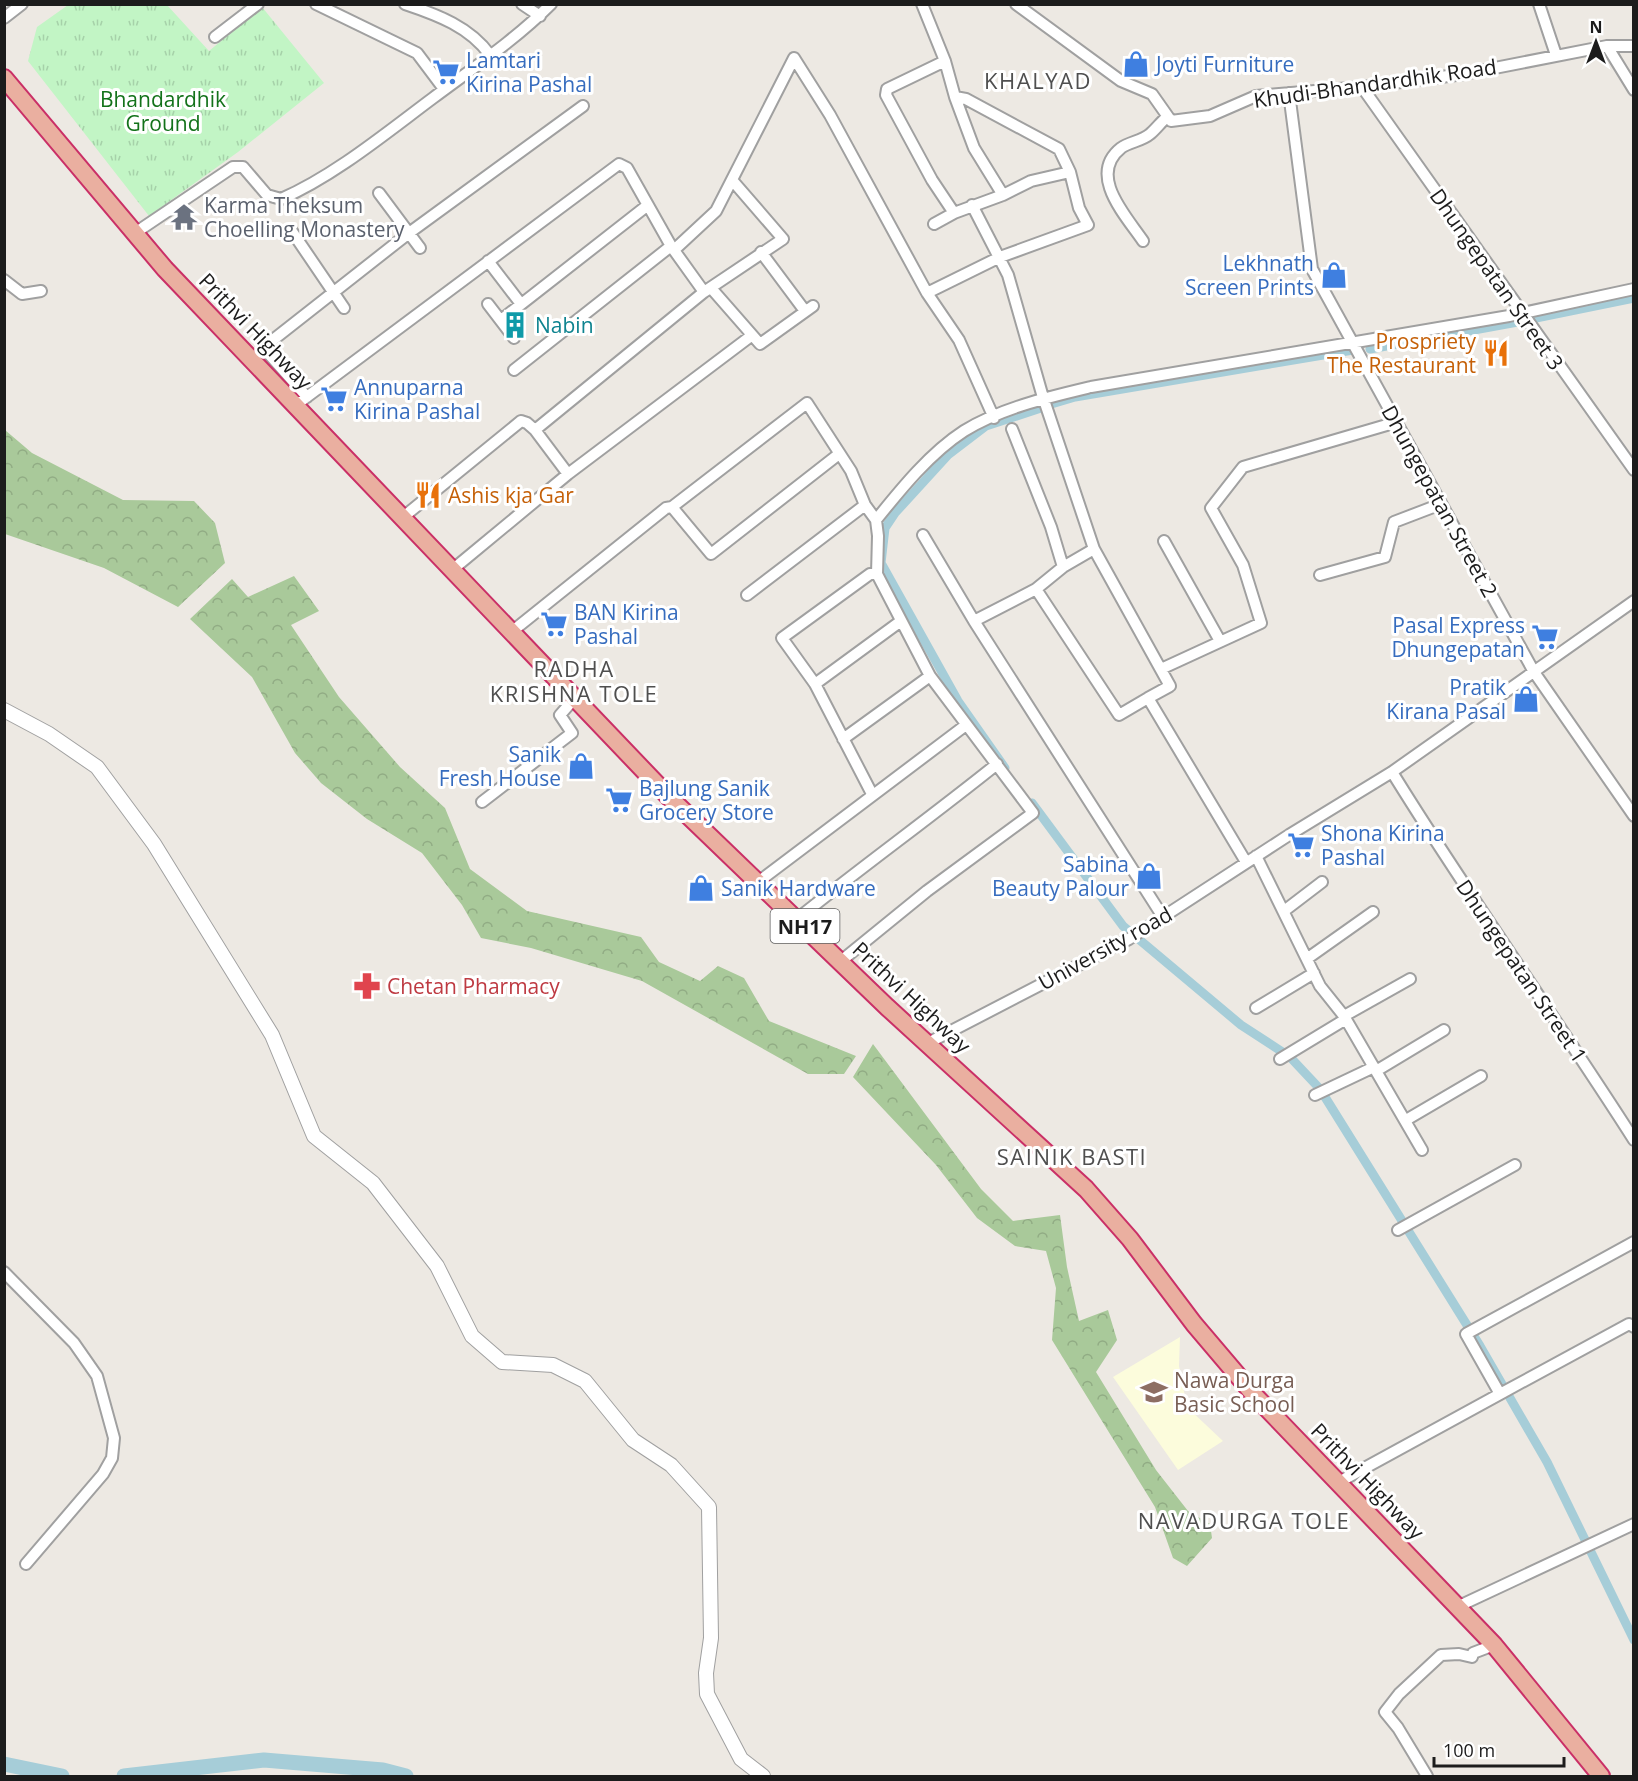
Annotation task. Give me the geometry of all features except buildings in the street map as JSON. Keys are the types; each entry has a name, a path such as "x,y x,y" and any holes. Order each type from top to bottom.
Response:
{"highway":[{"name":"Prithvi Highway","path":"4,78 165,269 302,401 402,518 671,799 1086,1190 1130,1239 1234,1372 1459,1606 1494,1645 1601,1776"}],"street":[{"path":"4,18 22,4"},
{"path":"214,37 258,4"},
{"path":"316,4 417,53 444,89"},
{"path":"405,4 458,25 479,40 490,55"},
{"path":"522,4 540,16"},
{"path":"135,233 232,167 243,167 267,195 281,199 300,190 392,128 490,55 540,16 551,4"},
{"path":"922,4 945,61 955,97 974,148 1003,195"},
{"path":"1016,4 1121,81 1152,94 1164,107 1167,117 1151,133 1122,147 1111,159 1106,174 1114,199 1143,241"},
{"path":"1539,4 1556,55"},
{"path":"1607,46 1634,90"},
{"name":"Khudi-Bhandardhik Road","path":"1167,117 1171,121 1182,121 1209,116 1256,96 1362,87 1464,74 1607,46 1634,46"},
{"path":"514,370 712,216 794,58 830,115 927,293 959,340 994,418"},
{"path":"945,61 887,89 886,95 932,180 954,213"},
{"name":"Dhungepatan Street 3","path":"1362,87 1634,470"},
{"name":"Dhungepatan Street 2","path":"1289,93 1311,269 1534,672 1634,816"},
{"path":"927,293 1000,257 1088,225 1073,191 1070,172 1059,149 966,99 955,97"},
{"path":"583,106 409,233 266,346 267,352 302,401 615,165 623,164 627,168 672,248 707,290 760,344 809,309 761,252"},
{"path":"934,224 954,213 1003,195 1031,181 1070,172"},
{"path":"535,430 707,290 783,238 732,180"},
{"path":"379,193 420,248"},
{"path":"501,320 648,205"},
{"path":"972,206 1000,257 1094,549 1170,686 1119,715 1036,589"},
{"path":"291,230 344,308"},
{"path":"488,261 521,304"},
{"path":"4,280 22,294 41,291"},
{"path":"876,520 933,457 964,431 1044,399 1091,387 1523,313 1634,289"},
{"path":"488,304 514,338"},
{"path":"452,570 568,474 751,336"},
{"path":"510,633 666,508 672,507 807,403 851,471 865,505 876,520 877,574 920,652 930,676 1033,813 927,891 841,961"},
{"path":"402,518 521,421 535,430 568,474"},
{"path":"1161,669 1261,623 1244,565 1211,507 1243,467 1397,422"},
{"path":"1012,429 1051,527 1063,567"},
{"path":"672,507 711,554 839,454"},
{"path":"1320,575 1385,557 1394,522 1441,504"},
{"path":"747,596 865,505"},
{"path":"923,536 974,621 1163,917"},
{"path":"1164,541 1220,641"},
{"path":"974,621 1036,589 1063,567 1094,549"},
{"path":"872,794 815,684 782,638 870,574 873,572 877,574"},
{"path":"1392,772 1634,601"},
{"path":"815,684 901,621"},
{"path":"843,739 930,676"},
{"path":"1148,698 1284,911 1320,986 1345,1018 1422,1150"},
{"path":"482,802 572,734 560,715 574,699"},
{"path":"4,710 49,734 98,768 154,844 272,1035 314,1136 373,1183 437,1266 472,1336 502,1362 553,1365 585,1381 633,1440 671,1465 709,1508 711,1638 707,1694 741,1759 763,1776"},
{"path":"758,882 966,725"},
{"path":"797,919 885,848 926,820 997,764"},
{"name":"University road","path":"928,1042 1129,939 1287,836 1392,772"},
{"name":"Dhungepatan Street 1","path":"1392,772 1440,849 1561,1026 1634,1140"},
{"path":"1284,911 1322,882"},
{"path":"1308,958 1372,912"},
{"path":"1256,1008 1314,973"},
{"path":"1280,1059 1410,979"},
{"path":"1316,1095 1375,1069 1444,1030"},
{"path":"1406,1120 1481,1076"},
{"path":"1398,1230 1515,1165"},
{"path":"1500,1394 1466,1334 1634,1242"},
{"path":"4,1272 74,1343 97,1376 114,1438 112,1458 103,1474 26,1564"},
{"path":"1339,1482 1629,1324 1634,1327"},
{"path":"1459,1606 1634,1524"},
{"path":"1427,1776 1398,1728 1385,1713 1399,1694 1441,1655 1459,1653 1472,1657 1473,1653 1494,1645"}],"shaded area":[{"name":"Nawa Durga Basic School","path":"1180,1337 1179,1366 1187,1407 1223,1441 1178,1470 1113,1377"}],"green space":[{"name":"Bhandardhik Ground","path":"68,5 167,5 209,51 262,7 324,83 238,152 149,216 28,61 37,27"},
{"path":"5,430 32,453 123,500 194,501 215,523 225,563 178,607 104,568 5,534"},
{"path":"294,576 319,611 291,625 339,697 400,767 445,808 470,869 527,911 641,937 659,962 700,981 718,966 744,978 769,1021 856,1056 844,1074 808,1074 642,981 531,948 481,938 462,905 422,853 367,819 321,783 295,753 252,677 190,619 232,579 248,597"},
{"path":"873,1044 981,1189 1013,1221 1060,1215 1067,1267 1079,1321 1108,1310 1117,1340 1096,1372 1156,1470 1188,1511 1210,1524 1212,1538 1187,1566 1173,1558 1155,1507 1052,1340 1056,1288 1046,1251 1015,1246 977,1218 936,1165 853,1077"}],"waterway":[{"path":"1531,319 1634,298"},
{"path":"1370,349 1523,321"},
{"path":"1048,405 1075,397 1353,350"},
{"path":"1005,768 958,701 881,563 885,528 895,513 948,455 986,426 1041,408"},
{"path":"1032,803 1123,926 1241,1025 1290,1057 1320,1089 1480,1346 1547,1462 1634,1640"},
{"path":"124,1776 264,1760 383,1770 406,1776"},
{"path":"4,1764 62,1776"}],"place":[{"name":"Joyti Furniture","path":"1136,64"},
{"name":"Lamtari Kirina Pashal","path":"446,72"},
{"name":"Karma Theksum Choelling Monastery","path":"184,217"},
{"name":"Lekhnath Screen Prints","path":"1334,275"},
{"name":"Nabin","path":"515,325"},
{"name":"Prospriety The Restaurant","path":"1496,353"},
{"name":"Annuparna Kirina Pashal","path":"334,399"},
{"name":"Ashis kja Gar","path":"428,495"},
{"name":"BAN Kirina Pashal","path":"554,624"},
{"name":"Pasal Express Dhungepatan","path":"1545,637"},
{"name":"Pratik Kirana Pasal","path":"1526,699"},
{"name":"Sanik Fresh House","path":"581,766"},
{"name":"Bajlung Sanik Grocery Store","path":"619,800"},
{"name":"Shona Kirina Pashal","path":"1301,845"},
{"name":"Sabina Beauty Palour","path":"1149,876"},
{"name":"Sanik Hardware","path":"701,888"},
{"name":"Chetan Pharmacy","path":"367,986"},
{"name":"Nawa Durga Basic School","path":"1154,1392"}],"district":[{"name":"KHALYAD","path":"1038,80"},
{"name":"RADHA KRISHNA TOLE","path":"574,680"},
{"name":"SAINIK BASTI","path":"1072,1156"},
{"name":"NAVADURGA TOLE","path":"1244,1520"}]}
